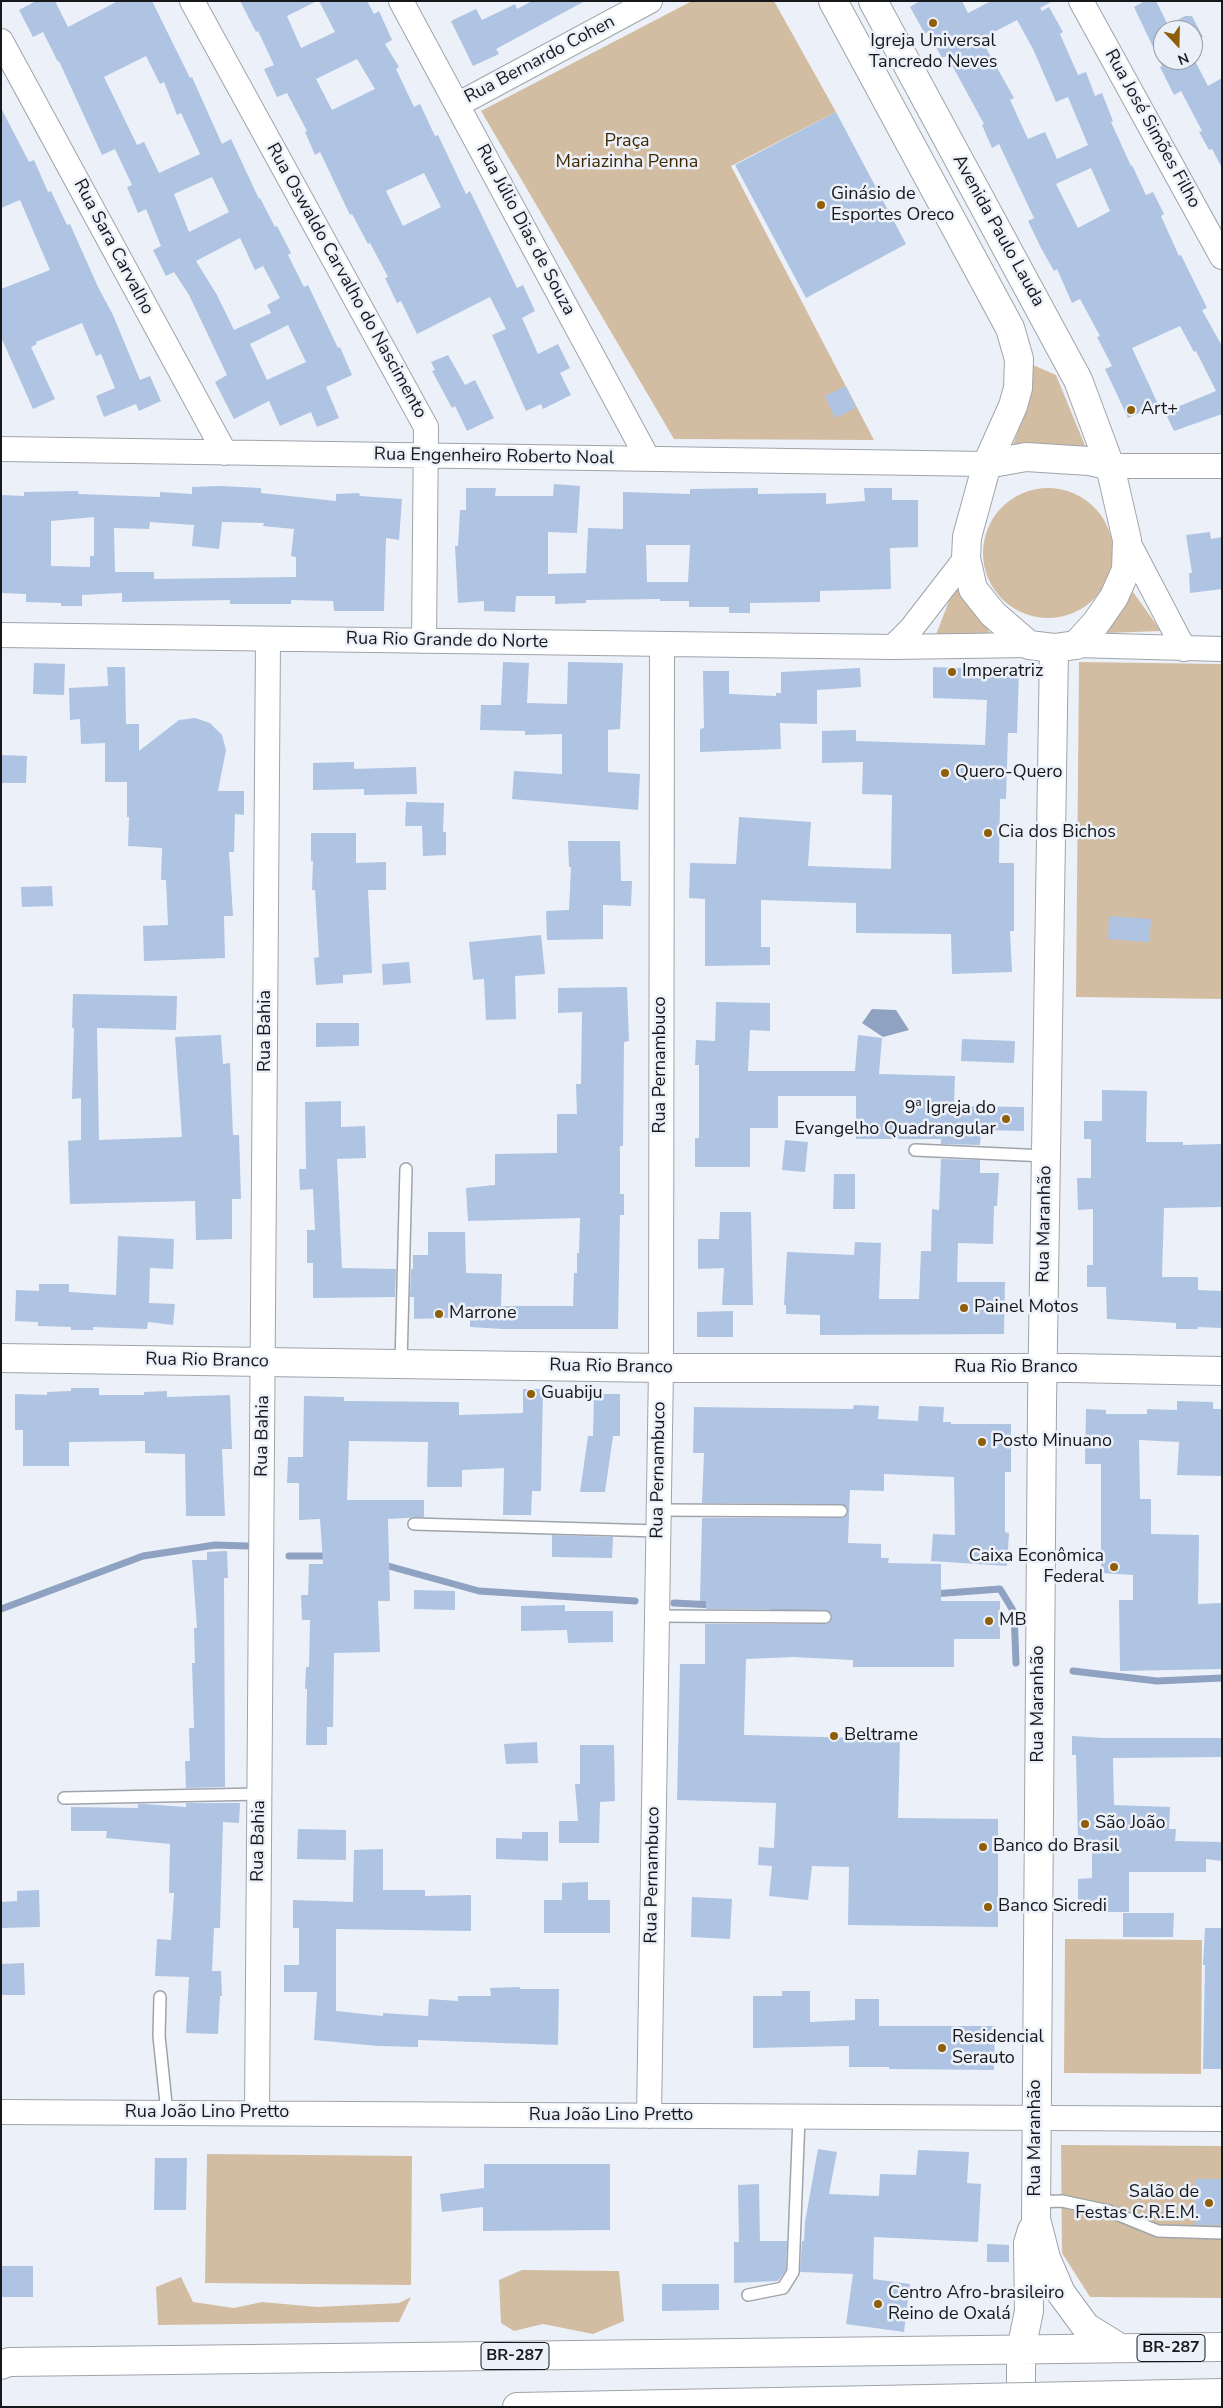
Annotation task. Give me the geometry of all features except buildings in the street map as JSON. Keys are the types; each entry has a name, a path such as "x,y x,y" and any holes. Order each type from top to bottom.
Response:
{"main road":[{"name":"Avenida Paulo Lauda","path":"833,1 1010,328 1019,359 1018,388 1013,406 987,464 967,537 966,558 974,589 993,614 1053,646 1096,624 1114,597 1126,570 1127,540 1110,466 1078,380 873,1"},
{"path":"987,464 1026,457 1089,461 1110,466"},
{"name":"Rua Maranhão","path":"1053,646 1042,1368 1036,2210 1046,2258 1061,2293 1086,2327 1120,2348"},
{"name":"Rua Rio Branco","path":"1,1358 661,1368 1042,1368 1222,1371"},
{"name":"Rua Maranhão","path":"1021,2407 1021,2350 1029,2311 1028,2243 1036,2210"},
{"name":"BR-287","path":"1,2365 9,2362 1222,2347"},
{"path":"517,2407 1222,2393"}],"street":[{"name":"Rua Oswaldo Carvalho do Nascimento","path":"192,1 426,427 424,641"},
{"name":"Rua Júlio Dias de Souza","path":"401,1 648,459"},
{"name":"Rua Bernardo Cohen","path":"457,105 617,9 650,1"},
{"name":"Rua José Simões Filho","path":"1081,1 1222,258"},
{"name":"Rua Sara Carvalho","path":"1,41 225,453"},
{"name":"Rua Engenheiro Roberto Noal","path":"4,443 225,453 987,464"},
{"path":"1110,466 1222,466"},
{"path":"1127,540 1184,649"},
{"path":"893,647 911,628 966,558"},
{"name":"Rua Rio Grande do Norte","path":"1,635 893,647 1053,646 1222,649"},
{"name":"Rua Bahia","path":"257,2113 268,639"},
{"name":"Rua Pernambuco","path":"649,2116 661,1368 662,644"},
{"name":"Rua João Lino Pretto","path":"1,2112 1222,2119"}],"lane":[{"path":"915,1150 1046,1156"},
{"path":"401,1364 406,1170"},
{"path":"414,1524 658,1520 841,1511"},
{"path":"657,1616 825,1617"},
{"path":"64,1798 260,1794"},
{"path":"160,1997 158,2036 167,2113"},
{"path":"748,2295 783,2288 793,2272 799,2117"},
{"path":"1036,2210 1062,2201 1110,2211 1158,2231 1222,2233"}],"green space":[{"name":"Praça Mariazinha Penna","path":"692,1 774,1 836,112 731,166 874,440 674,439 481,111"},
{"path":"1033,365 1056,375 1086,448 1012,448 1030,397"},
{"path":"1048,488 1061,489 1073,493 1094,507 1108,528 1112,540 1112,566 1108,578 1094,599 1073,613 1061,617 1048,618 1035,617 1023,613 1002,599 988,578 984,566 983,553 984,540 988,528 1002,507 1023,493 1035,489"},
{"path":"958,578 993,638 935,637"},
{"path":"1128,585 1161,631 1107,633"},
{"path":"1079,662 1222,664 1222,999 1076,997"},
{"path":"1065,1939 1202,1940 1201,2074 1064,2073"},
{"path":"1061,2145 1222,2146 1222,2298 1090,2297 1062,2253"},
{"path":"207,2154 412,2156 411,2285 205,2283"},
{"path":"522,2270 619,2271 624,2321 593,2334 543,2324 514,2331 501,2323 499,2280"},
{"path":"181,2277 193,2302 234,2308 262,2302 317,2307 399,2303 411,2297 399,2322 158,2325 156,2287"}],"water":[{"path":"872,1009 896,1010 909,1030 883,1037 862,1023"}],"waterway":[{"path":"1,1609 143,1556 215,1545 247,1546"},
{"path":"289,1556 331,1556"},
{"path":"381,1564 479,1591 635,1601"},
{"path":"933,1594 1000,1589 1014,1612 1016,1663"},
{"path":"674,1603 714,1605"},
{"path":"774,1609 811,1609"},
{"path":"1073,1671 1157,1681 1222,1678"}],"place":[{"name":"Igreja Universal Tancredo Neves","path":"933,23"},
{"name":"Ginásio de Esportes Oreco","path":"821,205"},
{"name":"Art+","path":"1131,410"},
{"name":"Imperatriz","path":"952,672"},
{"name":"Quero-Quero","path":"945,773"},
{"name":"Cia dos Bichos","path":"988,833"},
{"name":"9ª Igreja do Evangelho Quadrangular","path":"1006,1119"},
{"name":"Painel Motos","path":"964,1308"},
{"name":"Marrone","path":"439,1314"},
{"name":"Guabiju","path":"531,1394"},
{"name":"Posto Minuano","path":"982,1442"},
{"name":"Caixa Econômica Federal","path":"1114,1567"},
{"name":"MB","path":"989,1621"},
{"name":"Beltrame","path":"834,1736"},
{"name":"São João","path":"1085,1824"},
{"name":"Banco do Brasil","path":"983,1847"},
{"name":"Banco Sicredi","path":"988,1907"},
{"name":"Residencial Serauto","path":"942,2048"},
{"name":"Salão de Festas C.R.E.M.","path":"1209,2203"},
{"name":"Centro Afro-brasileiro Reino de Oxalá","path":"878,2304"}]}
